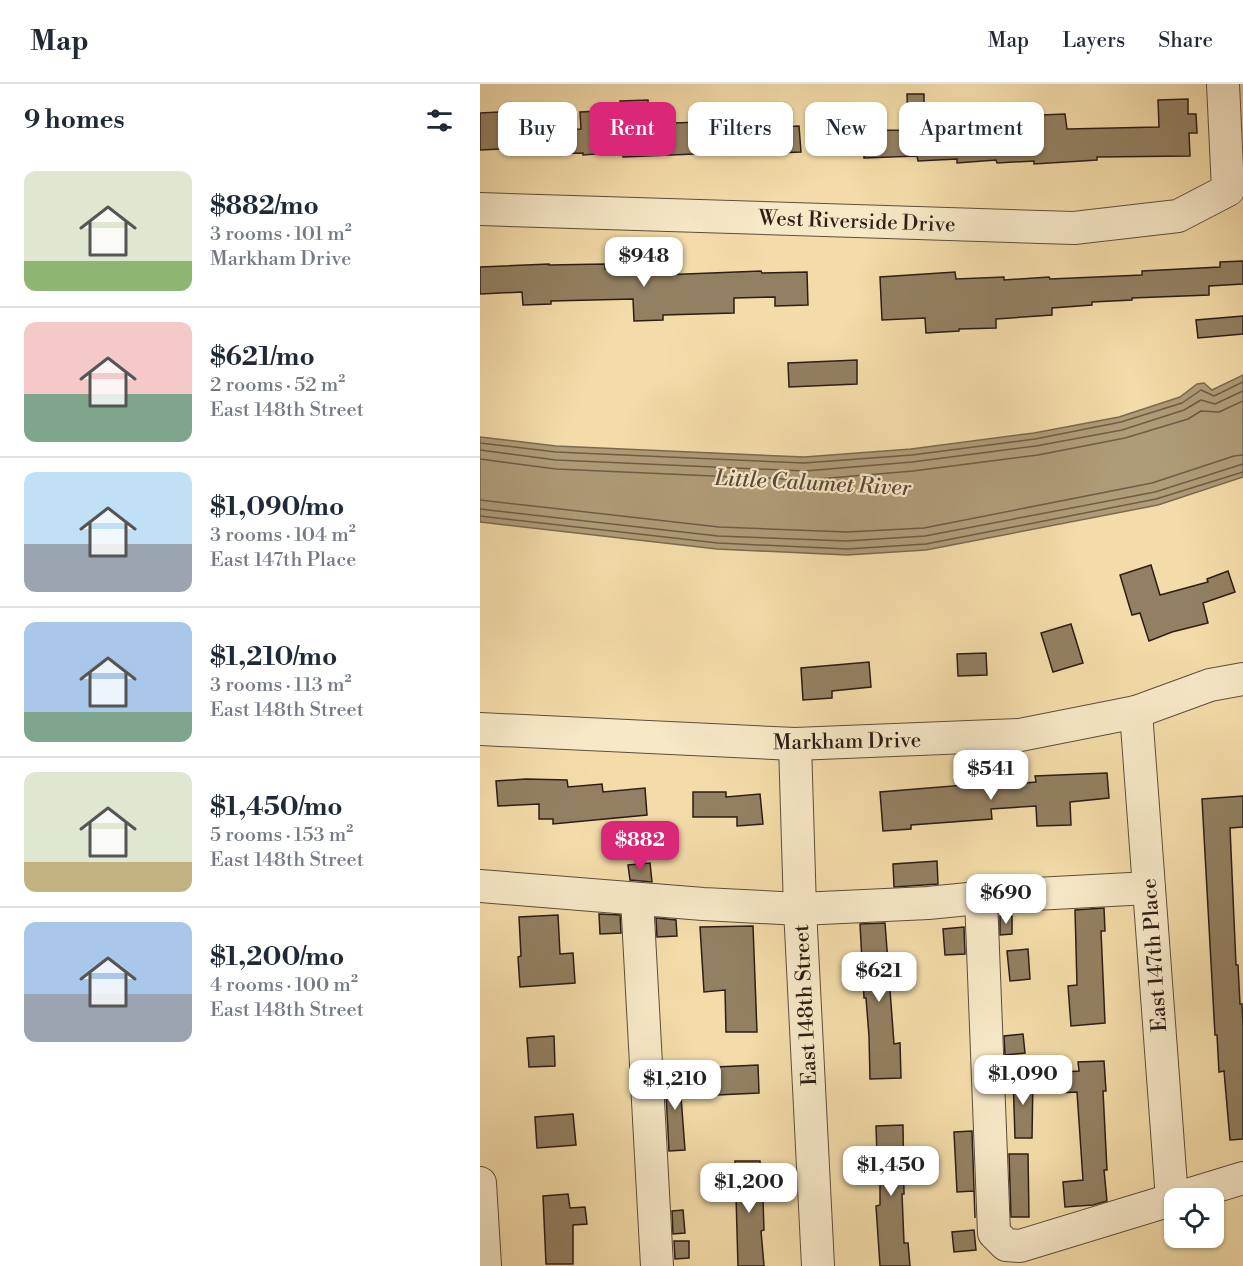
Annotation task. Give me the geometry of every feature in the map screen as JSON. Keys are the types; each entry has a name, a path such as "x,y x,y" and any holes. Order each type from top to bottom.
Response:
{"street":[{"name":"West Riverside Drive","path":"480,209 1074,228 1178,216 1228,190 1223,84"},
{"name":"Markham Drive","path":"480,729 795,744 1020,735 1136,712 1210,685 1243,679"},
{"name":"East 147th Place","path":"1136,712 1171,1188"},
{"name":"East 148th Street","path":"795,744 800,909 818,1266"},
{"path":"480,886 764,909 928,903 1149,888"},
{"path":"981,898 994,1233 1006,1245 1020,1246 1164,1201"},
{"path":"637,899 657,1266"},
{"path":"1208,1188 1243,1178"},
{"path":"480,1183 484,1266"}],"water":[{"name":"Little Calumet River","path":"1243,375 1243,477 1158,505 926,550 847,555 717,549 480,522 480,437 556,446 804,457 911,449 1034,433 1119,417 1180,397 1197,384 1204,383 1212,390"}],"building":[{"path":"907,94 924,94 924,102 907,102"},
{"path":"1188,99 1188,114 1196,114 1197,133 1189,133 1190,156 1097,157 1097,160 1034,164 1034,161 997,163 996,160 957,163 957,159 918,161 917,156 1044,156 1044,115 1065,114 1067,129 1159,127 1158,100"},
{"path":"648,100 648,102 620,102"},
{"path":"498,112 498,149 480,150 480,113"},
{"path":"580,112 589,112 589,155 577,153 577,129 581,129"},
{"path":"688,122 688,154 676,155 676,123"},
{"path":"793,126 799,126 801,152 793,152"},
{"path":"887,130 899,130 899,156 917,156 864,158 864,156 887,156"},
{"path":"1243,261 1243,284 1209,286 1209,295 1092,302 1092,305 1052,308 1052,315 996,319 996,328 959,329 959,331 926,333 925,318 882,320 880,277 955,272 956,279 1004,277 1004,280 1142,275 1142,271 1220,267 1220,262"},
{"path":"605,264 605,269 661,266 661,275 761,271 762,273 807,272 808,305 775,306 775,297 734,298 734,313 663,315 663,320 634,321 633,299 551,301 551,304 523,305 522,292 480,294 480,267"},
{"path":"1243,316 1243,334 1198,338 1196,320"},
{"path":"857,360 857,384 789,387 788,363"},
{"path":"1151,565 1160,595 1208,582 1207,579 1228,571 1235,592 1203,603 1208,623 1172,632 1149,641 1140,613 1132,615 1120,575"},
{"path":"1071,624 1083,663 1053,672 1041,633"},
{"path":"986,653 987,675 958,676 957,654"},
{"path":"869,662 871,687 832,691 832,698 803,700 801,668"},
{"path":"1107,773 1109,798 1070,802 1071,825 1037,826 1036,806 991,809 992,819 911,825 911,829 883,831 880,792 989,783 989,786 1036,782 1035,776"},
{"path":"567,780 568,787 602,784 603,792 645,788 647,815 553,824 553,819 539,819 539,804 498,806 496,781"},
{"path":"693,792 726,792 726,797 760,794 763,824 737,826 737,817 693,817"},
{"path":"1243,796 1243,827 1230,828 1236,965 1238,965 1243,1026 1243,1139 1230,1140 1224,1071 1219,1072 1217,1035 1215,1035 1202,799"},
{"path":"937,861 938,884 894,887 893,864"},
{"path":"650,863 652,882 630,880 628,865"},
{"path":"1104,908 1105,931 1101,931 1105,1023 1071,1026 1068,986 1077,985 1075,910"},
{"path":"599,914 620,915 621,933 600,934"},
{"path":"558,915 560,954 573,953 575,983 520,987 519,917"},
{"path":"1000,916 1012,916 1012,934 1000,935"},
{"path":"656,918 676,920 677,936 657,937"},
{"path":"885,923 894,1044 900,1043 901,1078 870,1079 860,924"},
{"path":"753,926 757,1032 726,1032 725,990 704,992 700,927"},
{"path":"964,927 965,954 945,955 943,929"},
{"path":"1028,949 1030,979 1010,981 1007,951"},
{"path":"1023,1034 1025,1053 1005,1055 1004,1036"},
{"path":"554,1036 555,1066 529,1067 527,1038"},
{"path":"1104,1061 1106,1091 1103,1091 1107,1170 1104,1170 1107,1201 1093,1205 1065,1207 1063,1182 1083,1180 1077,1092 1056,1093 1054,1075 1079,1071 1078,1062"},
{"path":"758,1065 759,1093 717,1095 716,1067"},
{"path":"683,1073 684,1097 681,1097 685,1150 669,1151 665,1074"},
{"path":"1013,1076 1033,1076 1032,1138 1015,1138"},
{"path":"573,1114 576,1145 537,1148 535,1117"},
{"path":"903,1125 904,1243 908,1243 910,1266 880,1266 876,1206 880,1205 880,1156 877,1156 876,1126"},
{"path":"972,1131 975,1218 974,1191 957,1192 954,1132"},
{"path":"1009,1154 1028,1154 1029,1217 1011,1217"},
{"path":"735,1161 760,1161 764,1266 738,1266"},
{"path":"568,1194 570,1208 585,1207 587,1224 573,1225 573,1264 546,1264 543,1196"},
{"path":"683,1210 685,1233 673,1234 672,1211"},
{"path":"974,1230 976,1250 954,1252 952,1232"},
{"path":"674,1241 689,1241 689,1258 675,1259"}]}
